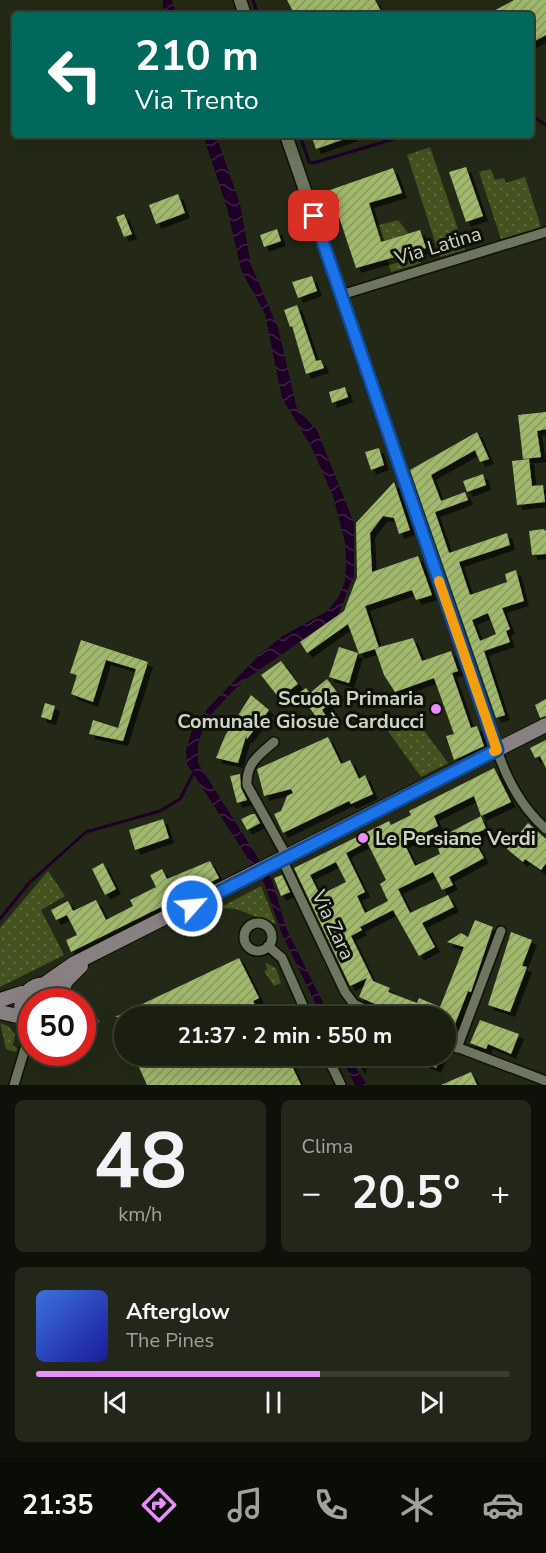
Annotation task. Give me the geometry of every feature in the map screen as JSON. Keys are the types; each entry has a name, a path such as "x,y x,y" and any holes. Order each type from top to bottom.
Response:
{"main road":[{"path":"28,988 43,985 74,964 546,725"},
{"path":"65,988 70,976 93,956"},
{"path":"43,985 48,988"},
{"path":"0,1000 18,994"},
{"path":"0,1012 18,1018"}],"street":[{"path":"287,138 507,778 525,806 546,829"},
{"name":"Via Latina","path":"341,295 546,232"},
{"name":"Via Zara","path":"274,742 253,759 247,773 247,785 285,858 345,992 358,1006"},
{"path":"501,931 458,1048 546,1081"},
{"path":"268,946 282,958 303,1006"},
{"path":"14,1085 19,1066"},
{"path":"332,1066 341,1085"}],"green space":[{"path":"430,147 465,250 440,257 407,155"},
{"path":"491,169 495,180 504,178 506,183 525,177 541,227 501,239 479,172"},
{"path":"398,220 408,233 381,242 376,226"},
{"path":"412,252 421,263 391,272 385,253"},
{"path":"414,717 448,763 421,777 388,731"},
{"path":"48,871 65,896 41,910 64,955 0,987 0,928"},
{"path":"261,886 276,924 236,909 223,908 223,906"},
{"path":"266,963 276,968 281,983 274,986 264,971 267,970"},
{"path":"0,1023 8,1026 15,1034 13,1045 18,1050 15,1052 6,1049"}],"water":[{"path":"163,0 172,0 175,12 163,12"},
{"path":"204,138 217,138 240,204 251,265 278,328 297,409 317,430 354,523 354,575 338,615 242,682 208,718 198,743 198,763 272,880 286,928 325,1006 317,1006 282,934 265,885 187,764 186,750 192,730 208,708 260,654 281,637 327,611 338,598 345,581 345,542 333,496 312,448 282,398 265,314 241,270 227,208"},
{"path":"345,1066 355,1066 367,1085 355,1085"}],"building":[{"path":"287,0 375,0 381,12 293,12"},
{"path":"514,0 546,0 546,35 534,41 534,12 492,12"},
{"path":"312,138 347,138 316,149"},
{"path":"466,167 483,216 466,222 449,172"},
{"path":"393,168 402,193 369,203 381,242 420,230 426,248 356,268 330,190"},
{"path":"178,194 185,213 156,224 149,205"},
{"path":"124,214 132,234 124,237 116,217"},
{"path":"277,229 281,241 264,247 260,235"},
{"path":"312,276 317,291 298,298 292,282"},
{"path":"297,305 316,361 321,360 324,368 306,374 292,326 290,327 284,310"},
{"path":"345,387 348,397 332,403 329,392"},
{"path":"546,412 546,429 537,431 541,457 523,459 518,415"},
{"path":"477,432 489,459 480,462 475,450 431,475 441,501 465,492 468,500 435,512 449,553 507,533 510,545 459,562 470,595 507,582 505,574 516,570 524,601 502,608 510,629 506,631 510,642 484,651 505,715 496,718 410,470","holes":["488,613 496,634 480,641 472,620"]},
{"path":"379,448 384,465 371,470 365,452"},
{"path":"529,459 532,486 543,485 545,502 517,505 512,461"},
{"path":"483,474 486,485 467,492 463,481"},
{"path":"394,482 410,530 399,534 394,518 383,516 370,533 372,572 418,556 432,595 416,600 412,590 365,606 379,647 413,638 422,661 451,651 458,671 452,673 471,728 477,726 484,746 454,760 446,736 454,734 434,678 395,692 384,675 375,649 359,654 348,624 307,653 300,642 344,611 357,577 356,523"},
{"path":"543,529 546,531 546,554 532,555 529,531"},
{"path":"81,640 148,662 123,741 89,734 93,720 118,728 136,669 106,660 93,702 71,694 77,675 70,673"},
{"path":"339,647 358,653 349,683 329,677"},
{"path":"281,661 298,684 279,698 261,675"},
{"path":"327,679 339,695 322,710 326,716 319,721 299,693 306,688 310,693"},
{"path":"251,695 269,710 247,739 246,736 238,763 216,758 225,736"},
{"path":"546,699 546,716 540,718 535,705"},
{"path":"45,703 55,706 51,720 41,717"},
{"path":"328,737 341,764 350,760 359,779 365,775 373,794 351,804 349,801 283,833 274,814 281,811 287,796 293,793 291,789 264,796 257,769"},
{"path":"546,740 546,768 540,756 535,758 530,748"},
{"path":"494,768 511,802 481,816 486,829 471,835 484,858 449,877 453,885 442,890 433,872 398,889 410,913 448,895 454,907 422,923 435,947 419,956 393,910 360,927 362,930 351,936 373,981 390,988 388,992 417,1003 419,998 438,1006 380,1006 359,997 367,978 350,986 294,868 389,821 391,825 411,815 409,811","holes":["474,796 481,816 443,836 442,833 434,837 440,854 415,866 404,843 438,826 434,816","367,842 386,880 380,884 388,901 365,913 357,896 365,892 346,853","336,862 346,882 320,895 310,875"]},
{"path":"240,774 241,788 247,800 237,803 230,776"},
{"path":"255,814 260,823 247,830 241,819"},
{"path":"163,819 169,838 135,850 129,830"},
{"path":"528,823 546,839 546,863 541,870 525,859 523,862 507,849"},
{"path":"210,861 219,878 71,952 66,940 77,935 67,915 56,920 51,910 68,901 73,911 96,900 106,920 133,906 130,900 156,887 150,875 162,869 167,879"},
{"path":"103,863 116,889 105,895 92,869"},
{"path":"282,875 290,892 281,896 274,878"},
{"path":"475,920 493,927 471,992 468,991 456,1021 456,1006 440,1006 464,947 447,942 461,933 468,937"},
{"path":"511,932 532,940 522,966 527,967 510,1012 488,1005"},
{"path":"239,958 259,998 253,1001 255,1006 138,1006"},
{"path":"480,1020 519,1034 511,1054 488,1044 486,1049 470,1043"},
{"path":"138,1066 292,1066 301,1085 147,1085"},
{"path":"471,1072 477,1085 441,1085"}],"waterway":[{"path":"253,0 257,12"},
{"path":"534,117 546,125"},
{"path":"301,138 309,162 313,163 397,138"},
{"path":"0,919 29,883 86,832 160,811 180,799 194,772"}],"slow traffic":[{"path":"439,581 497,750 494,751"}],"place":[{"name":"Scuola Primaria Comunale Giosuè Carducci","path":"436,709"},
{"name":"Le Persiane Verdi","path":"363,838"}],"route":[{"path":"192,906 497,750 314,216"}]}
